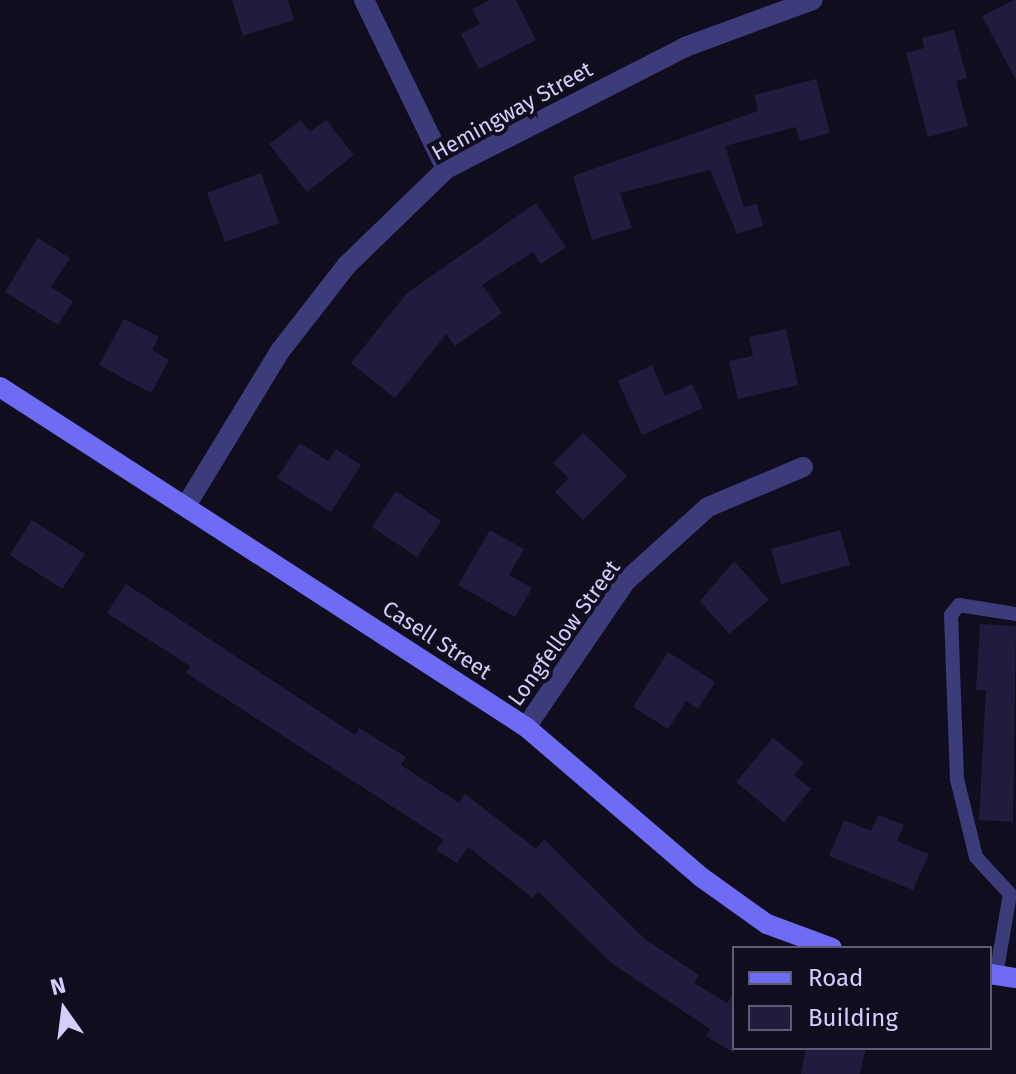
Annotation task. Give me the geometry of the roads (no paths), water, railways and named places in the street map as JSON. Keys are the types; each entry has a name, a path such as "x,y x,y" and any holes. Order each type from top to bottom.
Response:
{"street":[{"path":"364,0 446,169"},
{"name":"Hemingway Street","path":"187,504 280,351 347,265 446,169 685,47 813,0"},
{"name":"Casell Street","path":"0,387 187,504 526,727 701,877 767,924 827,946"},
{"name":"Longfellow Street","path":"526,727 626,581 708,507 803,467"}],"lane":[{"path":"1001,975 1013,893 976,857 957,779 951,615 959,605 1016,614"}]}
